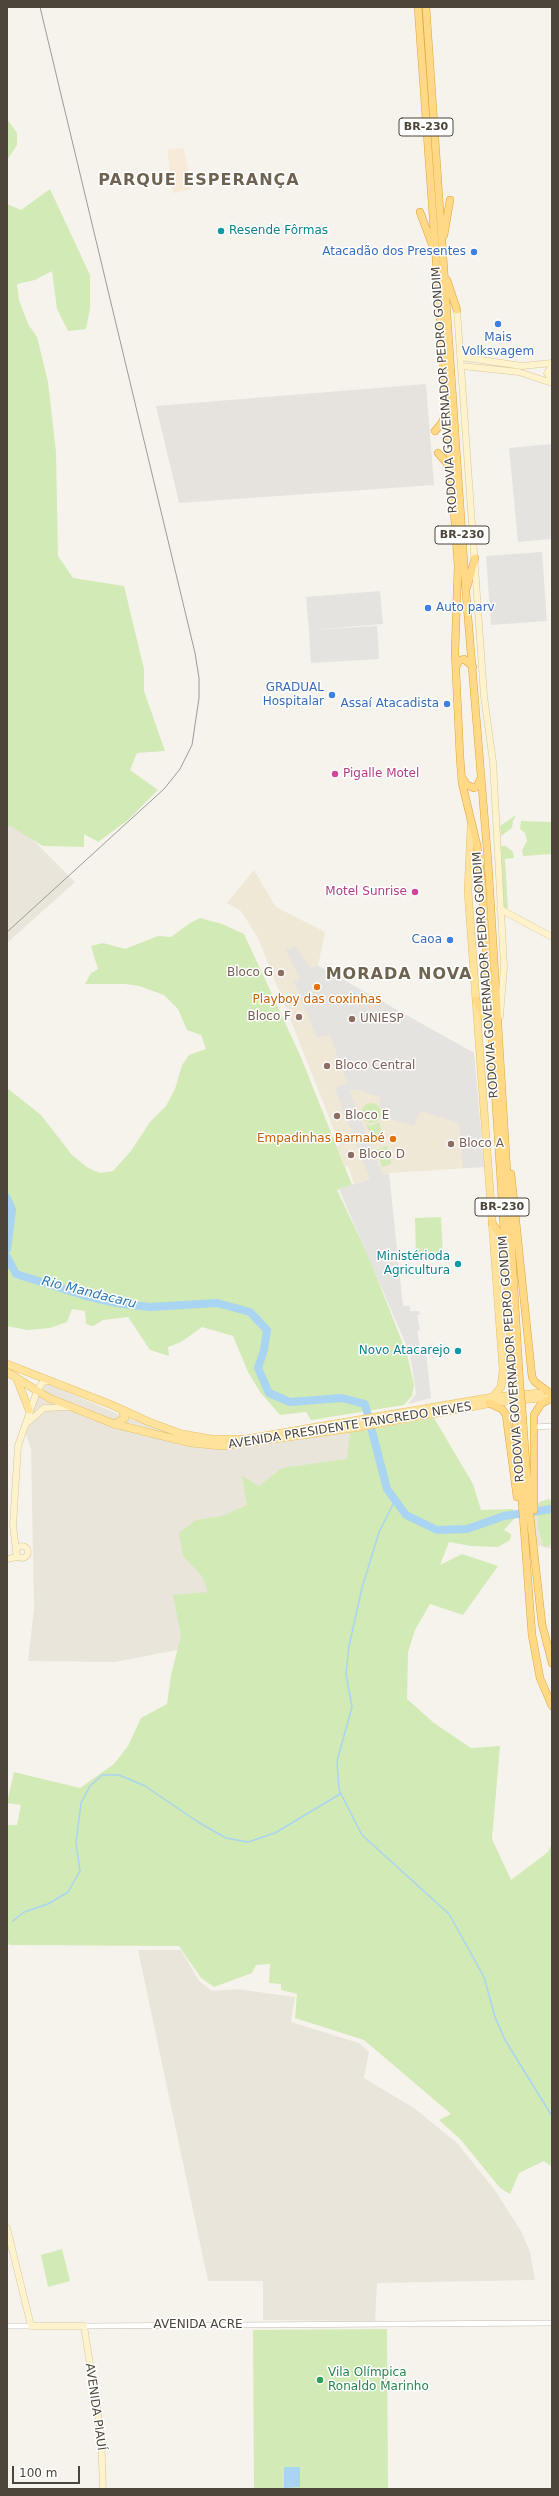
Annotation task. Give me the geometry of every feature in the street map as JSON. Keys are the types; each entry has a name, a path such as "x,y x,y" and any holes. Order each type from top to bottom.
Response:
{"highway":[{"name":"RODOVIA GOVERNADOR PEDRO GONDIM","path":"418,7 438,248 444,271 466,593 482,776 506,1138 517,1387"},
{"name":"RODOVIA GOVERNADOR PEDRO GONDIM","path":"426,7 446,409 458,576 456,667 462,777 480,862 504,1240 519,1408 526,1510"},
{"path":"438,248 450,200"},
{"path":"420,212 438,248"},
{"path":"444,271 457,310"},
{"path":"436,431 442,423 446,409"},
{"path":"438,453 446,462 452,479"},
{"path":"466,593 475,558"},
{"path":"456,667 459,662 464,659 473,667"},
{"path":"462,777 467,785 474,788 478,785 482,776"},
{"path":"476,1000 490,1028"},
{"path":"506,1138 517,1219 532,1377 535,1382 552,1395 541,1404 536,1411 526,1510"},
{"path":"492,1223 504,1240"},
{"path":"491,1400 502,1409 506,1415 526,1510 528,1528 533,1537 542,1624 552,1663"},
{"name":"BR-230","path":"526,1510 528,1528 525,1540 534,1652 540,1678 552,1706"}],"main road":[{"path":"457,310 484,696 493,762 504,982 498,1031"},
{"path":"461,357 522,366 552,365"},
{"path":"552,365 547,373 552,382"},
{"path":"462,366 519,372 552,382"},
{"path":"471,825 468,891 503,1376 501,1387 491,1400"},
{"path":"500,908 552,937"},
{"name":"AVENIDA PRESIDENTE TANCREDO NEVES","path":"7,1364 53,1381 182,1434 218,1440 246,1438 354,1424"},
{"name":"AVENIDA PRESIDENTE TANCREDO NEVES","path":"7,1372 37,1391 70,1407 114,1424 191,1442 222,1446 491,1400 552,1395"},
{"path":"16,1377 29,1410"},
{"path":"14,1519 18,1536 28,1550 26,1557 22,1559 16,1553 14,1519 17,1454 29,1410 37,1391 45,1381 53,1381"},
{"path":"26,1424 44,1408 70,1407"},
{"path":"114,1424 125,1418 122,1410"},
{"path":"7,1559 24,1546"},
{"path":"7,2228 31,2326"},
{"name":"AVENIDA ACRE","path":"31,2326 84,2326"},
{"name":"AVENIDA PIAUÍ","path":"84,2326 101,2434 103,2489"}],"street":[{"path":"534,1428 552,1426"},
{"name":"AVENIDA ACRE","path":"84,2326 552,2323"},
{"name":"AVENIDA ACRE","path":"7,2326 31,2326"}],"shaded area":[{"path":"184,148 192,189 173,193 167,150"},
{"path":"426,384 434,485 179,503 156,406"},
{"path":"552,444 552,539 518,542 509,448"},
{"path":"542,552 547,621 491,625 486,556"},
{"path":"380,591 383,624 309,630 306,597"},
{"path":"377,626 379,659 311,663 309,630"},
{"path":"7,814 75,882 7,943"},
{"name":"UNIESP","path":"254,870 276,907 325,932 318,966 474,1053 484,1167 389,1173 354,1184 348,1166 345,1167 337,1146 340,1145 258,938 241,911 227,903"},
{"path":"295,946 311,968 317,965 474,1053 484,1167 463,1168 459,1123 420,1111 414,1126 386,1118 386,1112 381,1109 379,1096 371,1095 362,1090 349,1090 383,1175 389,1173 403,1306 410,1306 410,1311 419,1311 420,1315 417,1315 420,1330 417,1331 421,1352 426,1351 431,1398 408,1404 416,1394 410,1354 339,1189 370,1179 335,1089 347,1082 330,1035 317,1038 294,982 300,979 286,950"},
{"path":"44,1382 125,1417 180,1435 216,1442 365,1419 385,1455 296,1627 115,1662 28,1661 34,1609 31,1449 23,1425"},
{"path":"552,1508 552,1549 531,1544 530,1515"},
{"path":"138,1950 181,1950 199,1981 212,1991 236,1989 295,1997 291,2022 359,2043 369,2052 364,2078 414,2108 457,2143 494,2189 521,2231 530,2252 535,2280 377,2283 375,2321 263,2320 263,2281 208,2281"}],"green space":[{"path":"7,119 17,133 17,145 7,160"},
{"path":"50,189 90,275 90,309 86,329 68,331 57,309 52,271 35,280 17,284 19,300 28,324 37,337 48,382 56,452 58,556 73,578 124,586 144,669 144,691 165,751 137,753 130,770 158,790 128,820 98,842 84,834 84,847 43,846 10,826 7,826 7,204 21,210"},
{"path":"516,815 512,828 501,836 500,826"},
{"path":"521,821 552,822 552,854 523,856 522,850 527,841 525,833 520,829"},
{"path":"501,846 506,846 513,852 514,858 505,859 508,909 504,907"},
{"path":"200,918 222,924 244,934 300,1055 352,1185 337,1190 368,1255 407,1354 414,1385 412,1396 404,1405 311,1420 306,1412 280,1415 260,1392 248,1372 233,1336 202,1327 181,1342 168,1347 169,1356 150,1350 128,1317 103,1320 93,1326 86,1324 85,1311 72,1309 67,1322 50,1328 27,1330 7,1326 7,1088 41,1115 72,1155 88,1168 100,1173 113,1171 131,1151 150,1122 166,1106 175,1089 182,1065 189,1055 206,1049 201,1035 187,1030 178,1009 164,995 139,986 125,984 85,984 91,973 98,969 91,946 103,943 125,949 158,936 171,937 190,923"},
{"path":"371,1103 378,1106 381,1113 378,1120 371,1123 364,1120 361,1113 364,1106"},
{"path":"379,1122 383,1137 373,1141 366,1124 371,1126"},
{"path":"386,1146 391,1151 388,1157 391,1158 391,1164 382,1167 376,1150"},
{"path":"441,1217 443,1258 416,1258 415,1218"},
{"path":"434,1418 473,1484 481,1510 513,1509 514,1519 504,1530 511,1534 510,1540 498,1547 471,1546 449,1542 440,1565 462,1554 498,1566 463,1615 430,1604 415,1630 408,1652 407,1699 434,1723 471,1748 500,1746 492,1839 511,1880 548,1852 552,1843 552,2167 544,2161 519,2173 510,2194 500,2188 461,2140 439,2120 451,2114 364,2040 295,2018 297,1994 281,1990 281,1984 269,1983 270,1964 256,1965 252,1973 214,1987 201,1978 179,1946 9,1945 7,1939 7,1825 17,1825 21,1805 7,1803 14,1772 80,1788 114,1764 128,1746 141,1718 167,1704 171,1675 181,1636 173,1595 208,1592 202,1576 183,1556 179,1533 196,1520 223,1516 247,1505 242,1476 259,1486 282,1468 347,1459 350,1433"},
{"path":"549,1499 552,1502 552,1515 550,1517 552,1522 552,1544 544,1547 538,1529 537,1506 539,1502"},
{"path":"62,2249 70,2281 48,2287 41,2255"},
{"name":"Vila Olímpica Ronaldo Marinho","path":"387,2329 388,2489 254,2489 253,2330"}],"water":[{"path":"284,2467 300,2467 300,2487 284,2488"}],"waterway":[{"name":"Rio Mandacaru","path":"7,1198 12,1210 7,1249"},
{"name":"Rio Mandacaru","path":"7,1257 16,1274 86,1296 121,1304 150,1307 217,1303 250,1312 267,1330 264,1350 258,1368 269,1393 290,1402 342,1398 365,1404 387,1489 406,1515 437,1530 467,1529 504,1516 552,1509"},
{"path":"395,1500 379,1532 362,1588 349,1646 346,1674 352,1707 337,1761 339,1790 362,1835 449,1914 484,1977 495,2017 505,2040 552,2116"},
{"path":"13,1921 24,1912 48,1904 68,1892 80,1871 76,1843 81,1803 90,1786 102,1775 119,1775 145,1786 198,1822 226,1838 248,1842 275,1833 340,1794"}],"tram line":[{"path":"7,932 164,789 180,769 192,745 199,698 199,678 195,653 40,7"}],"place":[{"name":"Resende Fôrmas","path":"221,231"},
{"name":"Atacadão dos Presentes","path":"474,252"},
{"name":"Mais Volksvagem","path":"498,324"},
{"name":"Auto parv","path":"428,608"},
{"name":"GRADUAL Hospitalar","path":"332,695"},
{"name":"Assaí Atacadista","path":"447,704"},
{"name":"Pigalle Motel","path":"335,774"},
{"name":"Motel Sunrise","path":"415,892"},
{"name":"Caoa","path":"450,940"},
{"name":"Bloco G","path":"281,973"},
{"name":"Playboy das coxinhas","path":"317,987"},
{"name":"Bloco F","path":"299,1017"},
{"name":"UNIESP","path":"352,1019"},
{"name":"Bloco Central","path":"327,1066"},
{"name":"Bloco E","path":"337,1116"},
{"name":"Empadinhas Barnabé","path":"393,1139"},
{"name":"Bloco A","path":"451,1144"},
{"name":"Bloco D","path":"351,1155"},
{"name":"Ministérioda Agricultura","path":"458,1264"},
{"name":"Novo Atacarejo","path":"458,1351"},
{"name":"Vila Olímpica Ronaldo Marinho","path":"320,2380"}],"district":[{"name":"PARQUE ESPERANÇA","path":"199,181"},
{"name":"MORADA NOVA","path":"399,975"}]}
